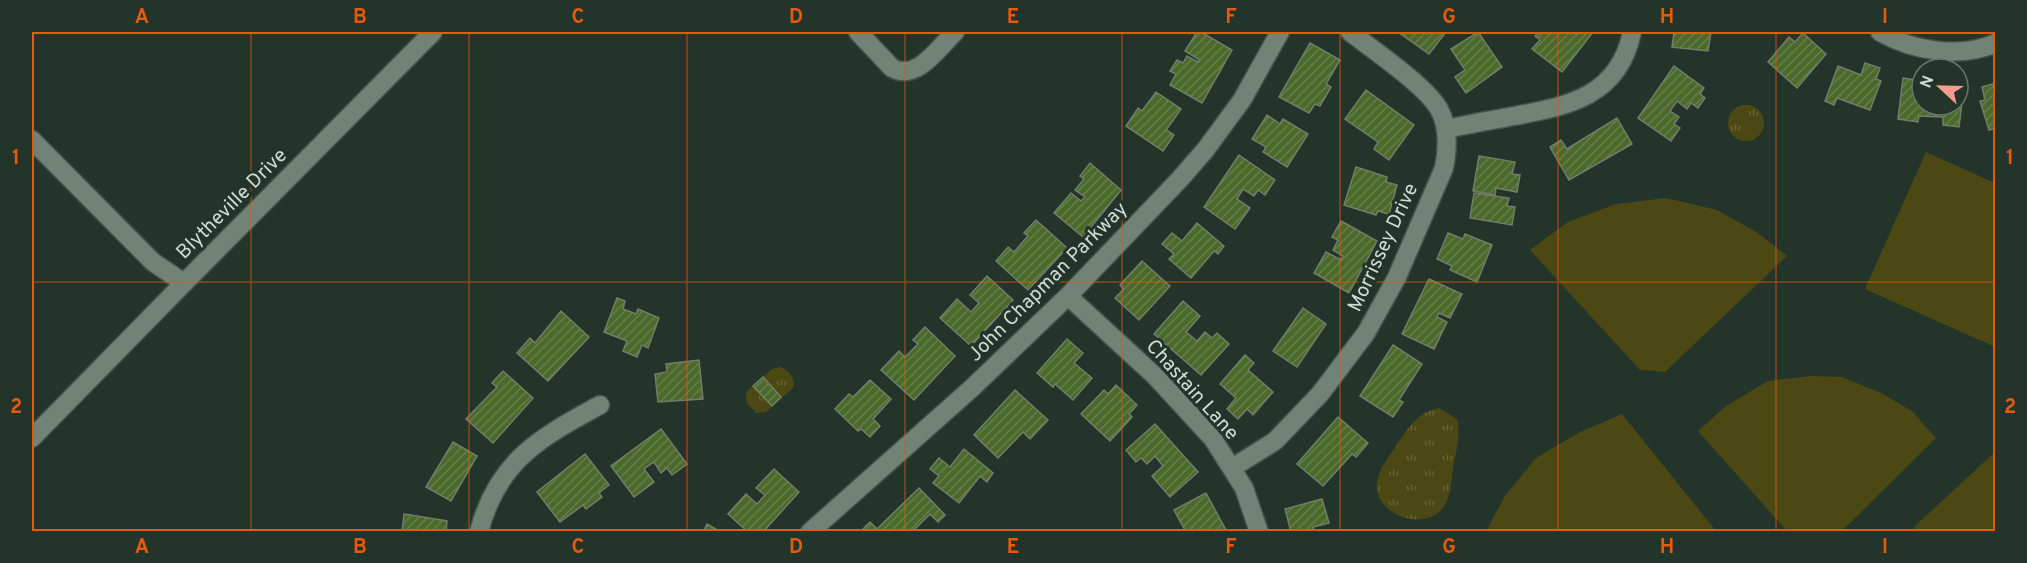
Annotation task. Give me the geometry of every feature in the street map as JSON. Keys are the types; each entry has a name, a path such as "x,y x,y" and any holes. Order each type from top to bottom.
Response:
{"street":[{"name":"Blytheville Drive","path":"32,140 153,262 184,283 433,32"},
{"path":"858,32 898,72 916,70 955,32"},
{"name":"John Chapman Parkway","path":"810,531 973,387 1068,296 1180,179 1206,149 1242,100 1280,32"},
{"name":"Morrissey Drive","path":"1232,468 1275,441 1320,394 1366,333 1397,278 1444,168 1448,151 1446,129 1438,108 1425,91 1350,32"},
{"path":"1446,129 1561,108 1583,99 1604,84 1620,64 1632,32"},
{"path":"1880,32 1906,43 1959,52 1984,48 1995,43"},
{"path":"32,438 184,283"},
{"name":"Chastain Lane","path":"1068,296 1155,376 1213,438 1244,488 1259,531"},
{"path":"479,531 484,513 506,474 527,449 549,433 600,405"}],"green space":[{"path":"1746,105 1759,110 1764,123 1759,136 1746,141 1733,136 1728,123 1733,110"},
{"path":"1926,152 1995,183 1995,347 1865,289"},
{"path":"1666,198 1717,210 1758,233 1787,256 1665,372 1640,370 1530,250 1568,222 1616,204"},
{"path":"780,367 791,375 794,381 793,388 766,412 756,413 747,403 746,392 772,369"},
{"path":"1811,376 1842,377 1881,393 1912,411 1936,438 1842,531 1787,531 1698,431 1726,406 1768,381"},
{"path":"1439,408 1457,419 1458,425 1458,443 1448,499 1443,508 1424,519 1401,516 1391,511 1383,503 1378,493 1378,477 1409,427 1425,413"},
{"path":"1622,414 1716,531 1486,531 1505,496 1536,458 1580,432"},
{"path":"1995,452 1995,531 1914,531 1915,526"}],"building":[{"path":"1197,32 1201,32 1232,50 1202,103 1170,85 1176,74 1170,71 1177,60 1183,63 1187,56 1198,62 1200,60 1185,51"},
{"path":"1398,32 1446,32 1429,54"},
{"path":"1478,32 1502,67 1466,93 1455,77 1465,70 1451,49"},
{"path":"1539,32 1593,32 1562,72 1532,49 1540,40 1535,36"},
{"path":"1674,32 1711,32 1708,51 1672,47"},
{"path":"1803,33 1826,54 1797,88 1768,62 1789,37 1795,42"},
{"path":"1310,43 1340,60 1326,84 1331,87 1320,106 1315,104 1309,113 1279,97"},
{"path":"1865,63 1880,68 1876,79 1881,81 1870,110 1837,98 1834,105 1825,101 1838,66 1861,75"},
{"path":"1674,66 1704,88 1700,94 1705,98 1698,108 1691,103 1687,109 1677,101 1670,111 1679,117 1674,124 1680,128 1671,141 1638,118"},
{"path":"1903,78 1910,79 1910,117 1919,117 1918,122 1898,119"},
{"path":"1996,83 1996,128 1989,130 1980,101 1985,100 1982,87"},
{"path":"1366,90 1414,125 1389,160 1374,149 1378,142 1345,119"},
{"path":"1156,92 1181,109 1166,130 1174,135 1163,151 1126,126 1138,108 1142,111"},
{"path":"1267,115 1280,124 1283,119 1308,134 1287,167 1263,152 1266,147 1252,139"},
{"path":"1943,117 1960,117 1959,127 1943,125"},
{"path":"1617,118 1632,144 1569,180 1550,147 1561,140 1567,149"},
{"path":"1239,155 1275,180 1265,195 1258,190 1254,196 1243,189 1237,199 1250,208 1235,229 1204,207"},
{"path":"1479,156 1515,162 1512,174 1520,175 1517,192 1496,188 1495,195 1473,191"},
{"path":"1090,163 1121,190 1083,237 1054,213 1071,193 1081,201 1085,197 1075,190 1084,179 1080,176"},
{"path":"1356,167 1387,177 1386,182 1397,185 1389,214 1378,211 1376,215 1344,205"},
{"path":"1474,193 1509,198 1507,206 1515,207 1512,225 1470,218"},
{"path":"1036,220 1067,248 1028,290 996,261 1008,247 1014,252 1028,236 1024,233"},
{"path":"1341,221 1377,241 1349,293 1314,273 1326,252 1341,260 1343,256 1333,250 1338,240 1332,237"},
{"path":"1197,223 1224,246 1218,254 1214,251 1191,278 1169,259 1174,254 1162,244 1172,233 1182,241"},
{"path":"1448,233 1463,239 1465,234 1492,245 1477,282 1450,270 1452,266 1437,259"},
{"path":"1142,261 1170,286 1139,320 1115,298 1124,289 1120,285"},
{"path":"987,276 1013,300 971,346 940,318 957,299 971,312 979,303 970,295"},
{"path":"1429,279 1462,294 1450,318 1439,313 1437,317 1447,322 1434,349 1402,334"},
{"path":"617,298 625,301 623,309 636,314 638,309 659,318 648,348 642,345 637,357 623,351 627,341 604,332"},
{"path":"1183,301 1200,316 1186,332 1197,341 1205,332 1212,338 1217,333 1229,344 1201,375 1154,334"},
{"path":"1303,308 1326,324 1297,367 1273,351"},
{"path":"561,311 589,337 548,381 517,353 530,338 535,343"},
{"path":"925,327 955,356 914,400 881,370 899,351 905,357 918,344 913,340"},
{"path":"1067,339 1083,353 1074,363 1092,378 1073,400 1055,384 1053,387 1037,373"},
{"path":"1393,345 1422,364 1399,400 1403,402 1393,417 1360,396"},
{"path":"1245,355 1254,363 1248,370 1273,392 1253,415 1247,409 1238,419 1227,409 1236,398 1220,384"},
{"path":"699,360 703,399 658,402 655,374 667,372 666,364"},
{"path":"503,371 533,398 493,443 466,419 497,387 492,383"},
{"path":"763,377 781,397 772,406 753,386"},
{"path":"870,380 891,399 873,419 880,426 870,437 861,429 858,431 835,409 849,394 853,397"},
{"path":"1116,385 1137,405 1129,414 1132,417 1110,441 1081,414 1104,390 1108,394"},
{"path":"1015,390 1048,420 1030,439 1023,432 998,458 974,435"},
{"path":"1338,417 1368,443 1356,457 1352,454 1323,486 1297,464"},
{"path":"1155,424 1198,472 1170,497 1152,476 1163,466 1155,456 1147,464 1141,458 1136,462 1126,450"},
{"path":"661,429 687,464 672,475 667,468 661,473 654,462 644,469 654,482 634,497 611,466"},
{"path":"453,442 477,456 451,501 426,487"},
{"path":"964,449 993,473 987,482 980,476 959,503 933,483 939,476 930,469 939,458 950,467"},
{"path":"585,454 609,485 599,493 602,497 586,509 583,505 560,522 537,492"},
{"path":"774,469 799,492 763,532 748,532 728,514 746,494 757,504 765,495 756,488"},
{"path":"919,488 945,515 938,522 930,514 912,532 860,532 870,522 877,529"},
{"path":"1206,493 1227,532 1186,532 1174,510"},
{"path":"1322,499 1329,523 1313,527 1314,532 1291,532 1285,509"},
{"path":"404,514 447,521 446,532 402,532"},
{"path":"707,524 721,532 703,532"}]}
